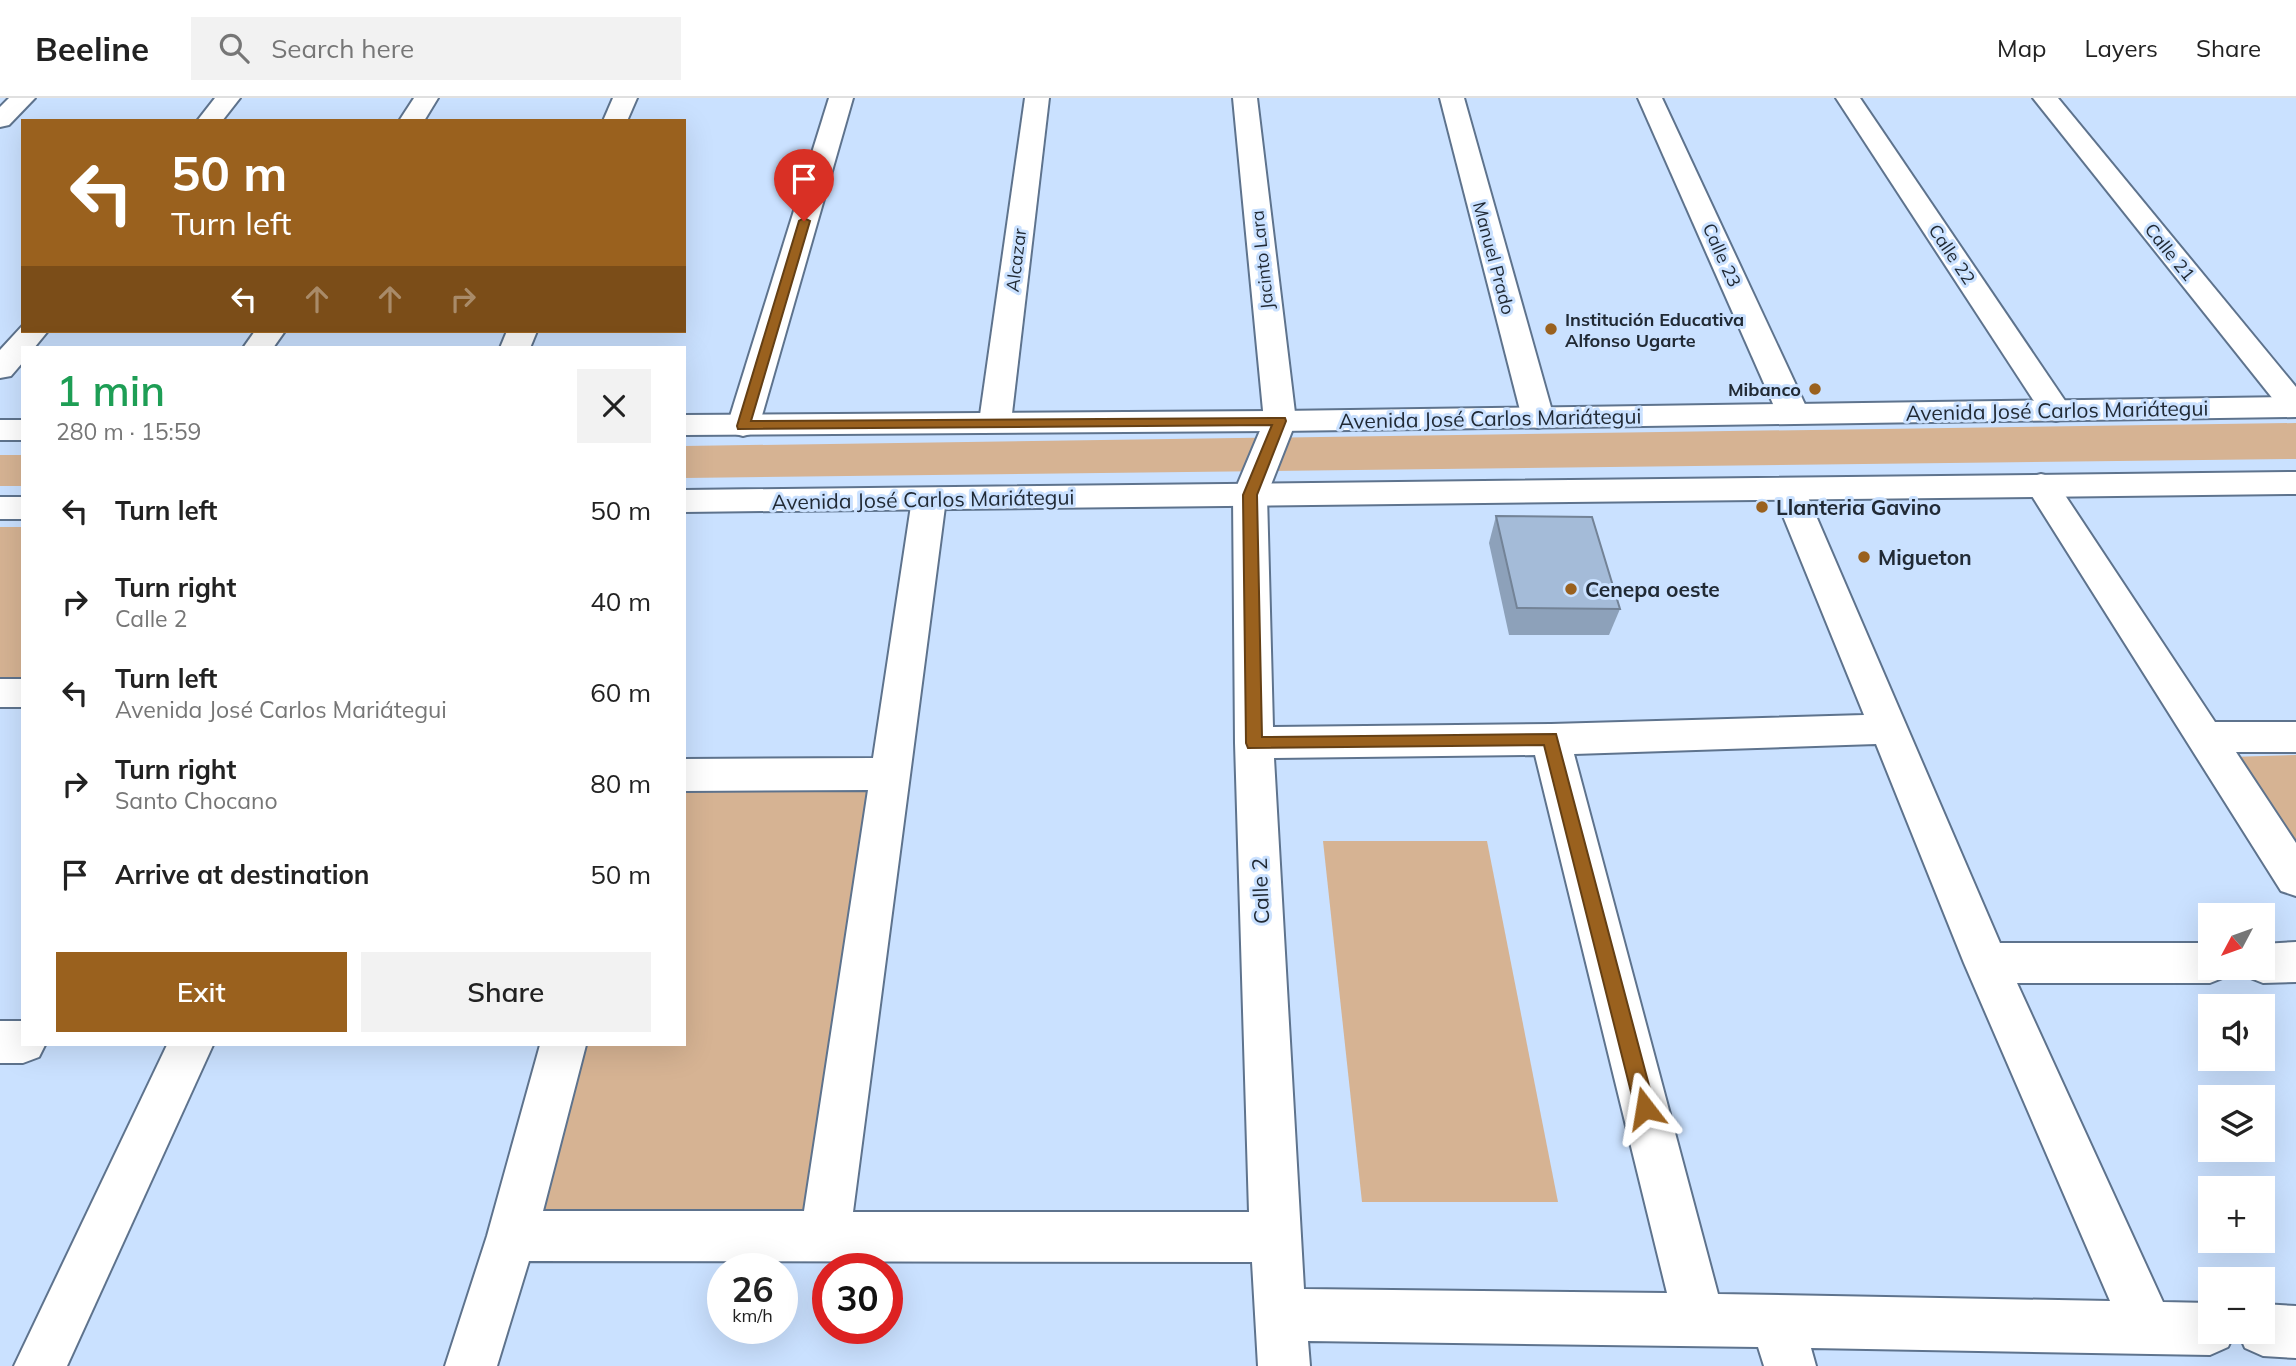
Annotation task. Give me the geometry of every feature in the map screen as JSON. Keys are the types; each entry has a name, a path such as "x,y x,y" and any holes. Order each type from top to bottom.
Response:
{"street":[{"path":"0,120 23,98"},
{"path":"211,119 228,98"},
{"path":"412,119 426,98"},
{"path":"616,119 625,98"},
{"path":"743,426 841,98"},
{"name":"Alcazar","path":"995,422 1037,98"},
{"name":"Jacinto Lara","path":"1245,98 1280,421"},
{"name":"Manuel Prado","path":"1452,98 1538,418"},
{"name":"Calle 23","path":"1650,98 1793,413"},
{"name":"Calle 22","path":"1848,98 2056,411"},
{"name":"Calle 21","path":"2045,98 2296,407"},
{"path":"0,369 31,333"},
{"name":"Avenida José Carlos Mariátegui","path":"686,425 1280,421 2296,407"},
{"name":"Calle 2","path":"1280,421 1250,495 1254,743 1275,1237 1284,1366"},
{"path":"0,430 21,429"},
{"name":"Avenida José Carlos Mariátegui","path":"686,501 2296,483"},
{"path":"2041,485 2296,878"},
{"path":"1789,489 1986,963 2147,1326"},
{"path":"825,1238 929,499"},
{"path":"0,508 21,508"},
{"path":"0,693 21,693"},
{"path":"1254,743 1551,739 1888,729"},
{"path":"2206,737 2296,737"},
{"path":"1551,739 1699,1319"},
{"path":"686,775 892,774"},
{"path":"2275,962 2296,962"},
{"path":"1986,963 2198,963"},
{"path":"0,1042 21,1042"},
{"path":"40,1366 190,1046"},
{"path":"471,1366 512,1236 563,1046"},
{"path":"512,1236 1275,1237"},
{"path":"1281,1315 1699,1319 1783,1344 2147,1326 2198,1328"},
{"path":"2275,1331 2296,1332"}],"shaded area":[{"path":"2296,423 2296,459 686,478 686,446"},
{"path":"0,455 21,455 21,486 0,486"},
{"path":"0,527 21,527 21,681 0,681"},
{"path":"2296,755 2296,858 2230,757"},
{"path":"877,776 804,1212 541,1216 583,1046 686,1046 686,781"},
{"path":"1323,841 1487,841 1558,1202 1362,1202"}],"building":[{"path":"1496,516 1592,517 1620,609 1517,608"}],"place":[{"name":"Institución Educativa Alfonso Ugarte","path":"1551,329"},
{"name":"Mibanco","path":"1815,389"},
{"name":"Llanteria Gavino","path":"1762,507"},
{"name":"Migueton","path":"1864,557"},
{"name":"Cenepa oeste","path":"1571,589"}],"route":[{"path":"804,221 743,426 1280,421 1250,495 1254,743 1551,739 1645,1108"}]}
